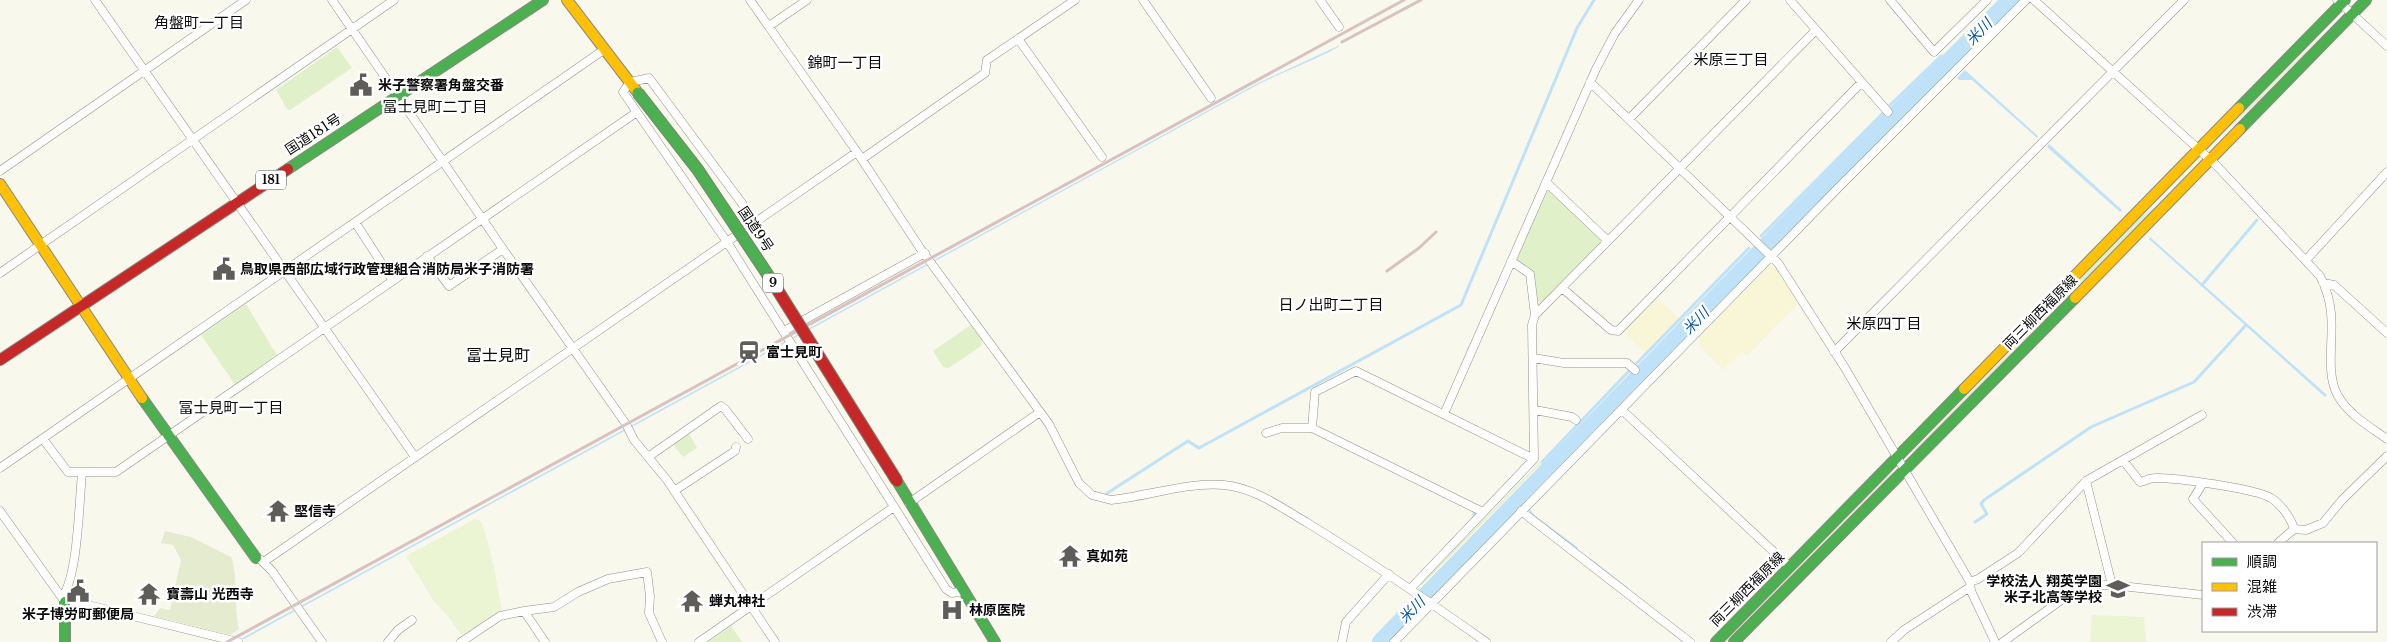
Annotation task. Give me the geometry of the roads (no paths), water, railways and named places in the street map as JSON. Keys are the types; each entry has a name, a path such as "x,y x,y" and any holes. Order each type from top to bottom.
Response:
{"main road":[{"name":"国道181号","path":"0,360 543,0"},
{"name":"国道9号","path":"567,0 698,170 752,249 995,642"},
{"name":"両三柳西福原線","path":"1734,642 2366,0"},
{"name":"両三柳西福原線","path":"1716,642 2199,149 2341,1"},
{"path":"0,184 128,378 260,559"},
{"path":"64,599 65,642"}],"street":[{"path":"95,0 325,328 362,384 415,457"},
{"path":"0,171 246,0"},
{"path":"332,0 502,249 648,457 655,463 775,642"},
{"path":"0,273 394,0"},
{"path":"750,0 862,159 932,263 1050,424 1078,483 1094,496 1111,500 1210,485 1243,489 1270,500 1389,574 1486,642"},
{"path":"769,26 807,0"},
{"path":"862,159 985,73 987,60 1075,0"},
{"path":"1143,0 1211,98"},
{"path":"1320,0 1339,28"},
{"path":"1444,414 1590,82 1608,46 1638,0"},
{"path":"1629,118 1746,0"},
{"path":"1790,0 1888,112"},
{"path":"1890,0 1934,52 1987,0"},
{"path":"1394,642 1622,410 1770,255 2026,0"},
{"path":"2034,0 2111,72 2210,159 2320,276 2331,312 2332,368 2336,390 2343,402 2359,420 2387,439"},
{"path":"1834,352 2184,0"},
{"path":"2341,1 2352,14 2387,46"},
{"path":"1535,315 1816,30"},
{"path":"1018,40 1102,158"},
{"path":"0,468 605,48"},
{"path":"755,220 649,78 630,82 623,92 727,242 946,588 952,593 964,591"},
{"path":"1590,82 1770,255 1805,304 1897,458 1970,584 1995,642"},
{"path":"1562,288 1611,330 1618,331 1862,83"},
{"path":"43,439 68,472 82,474 116,472 638,112"},
{"path":"322,642 260,559 415,457 727,242 755,220 857,152"},
{"path":"2306,260 2387,172"},
{"path":"1546,182 1608,241"},
{"path":"355,222 393,281"},
{"path":"427,256 449,286 502,249"},
{"path":"784,331 925,253"},
{"path":"1411,588 1534,459 1535,410 1532,325 1535,315 1530,274 1511,261"},
{"path":"2323,283 2337,288 2387,333"},
{"path":"1533,358 1564,363 1627,363 1635,370"},
{"path":"1312,428 1315,392 1354,370 1534,459"},
{"path":"648,457 721,406 748,439"},
{"path":"1535,410 1572,417 1576,420"},
{"path":"1622,410 1790,568"},
{"path":"909,503 1040,412"},
{"path":"1891,642 1904,630 2018,553 2086,481 2202,415"},
{"path":"1266,433 1282,428 1312,428 1483,512"},
{"path":"674,491 735,451 736,448"},
{"path":"2279,542 2294,529 2306,530 2323,523 2342,500 2387,456"},
{"path":"2123,460 2140,482 2158,478 2203,483 2271,498 2292,522 2294,529"},
{"path":"64,599 72,572 82,474"},
{"path":"2086,481 2112,585"},
{"path":"2203,483 2194,499 2232,542"},
{"path":"700,642 894,508"},
{"path":"0,511 64,599 236,642"},
{"path":"1521,511 1690,642"},
{"path":"461,642 500,616 554,607 578,592 608,579 646,572 650,596 649,613 662,642"},
{"path":"1342,642 1346,622 1389,574"},
{"path":"2003,642 2082,585 2112,585 2202,595"},
{"path":"524,611 545,642"},
{"path":"388,642 398,630 412,620"}],"water":[{"path":"1340,45 1327,53 1257,85 246,638 235,642 1258,83"},
{"path":"1965,70 2038,136 2037,138 1972,80 1959,80 1957,78"},
{"path":"2049,144 2122,210 2120,212 2047,147"},
{"path":"2150,237 2327,395 2325,397 2149,239"}],"waterway":[{"path":"1106,494 1188,441 1199,448 1461,305 1577,28 1594,0"},
{"name":"米川","path":"1381,642 1854,156 2011,0"},
{"path":"1888,107 1941,56"},
{"path":"1761,236 1884,112"},
{"path":"2202,285 2257,220"},
{"path":"1637,363 1749,248"},
{"path":"1975,522 1987,514 1981,504 1984,500 2091,427 2194,382 2246,325"},
{"path":"1542,462 1629,371"},
{"path":"1529,510 1533,516 1576,548"},
{"path":"1474,512 1474,518"},
{"path":"1590,560 1627,589"}],"railway":[{"path":"227,642 1404,0"},
{"path":"1342,42 1421,0"},
{"path":"1387,271 1419,248 1436,232"}],"place":[{"name":"米子警察署角盤交番","path":"361,85"},
{"name":"鳥取県西部広域行政管理組合消防局米子消防署","path":"224,269"},
{"name":"富士見町","path":"749,352"},
{"name":"堅信寺","path":"278,511"},
{"name":"真如苑","path":"1070,556"},
{"name":"学校法人 翔英学園 米子北高等学校","path":"2118,589"},
{"name":"米子博労町郵便局","path":"78,591"},
{"name":"寶壽山 光西寺","path":"149,594"},
{"name":"蝉丸神社","path":"692,601"},
{"name":"林原医院","path":"952,610"}],"district":[{"name":"角盤町一丁目","path":"199,23"},
{"name":"米原三丁目","path":"1731,60"},
{"name":"錦町一丁目","path":"845,63"},
{"name":"冨士見町二丁目","path":"435,107"},
{"name":"日ノ出町二丁目","path":"1331,305"},
{"name":"米原四丁目","path":"1884,324"},
{"name":"冨士見町","path":"498,355"},
{"name":"冨士見町一丁目","path":"231,408"}]}
